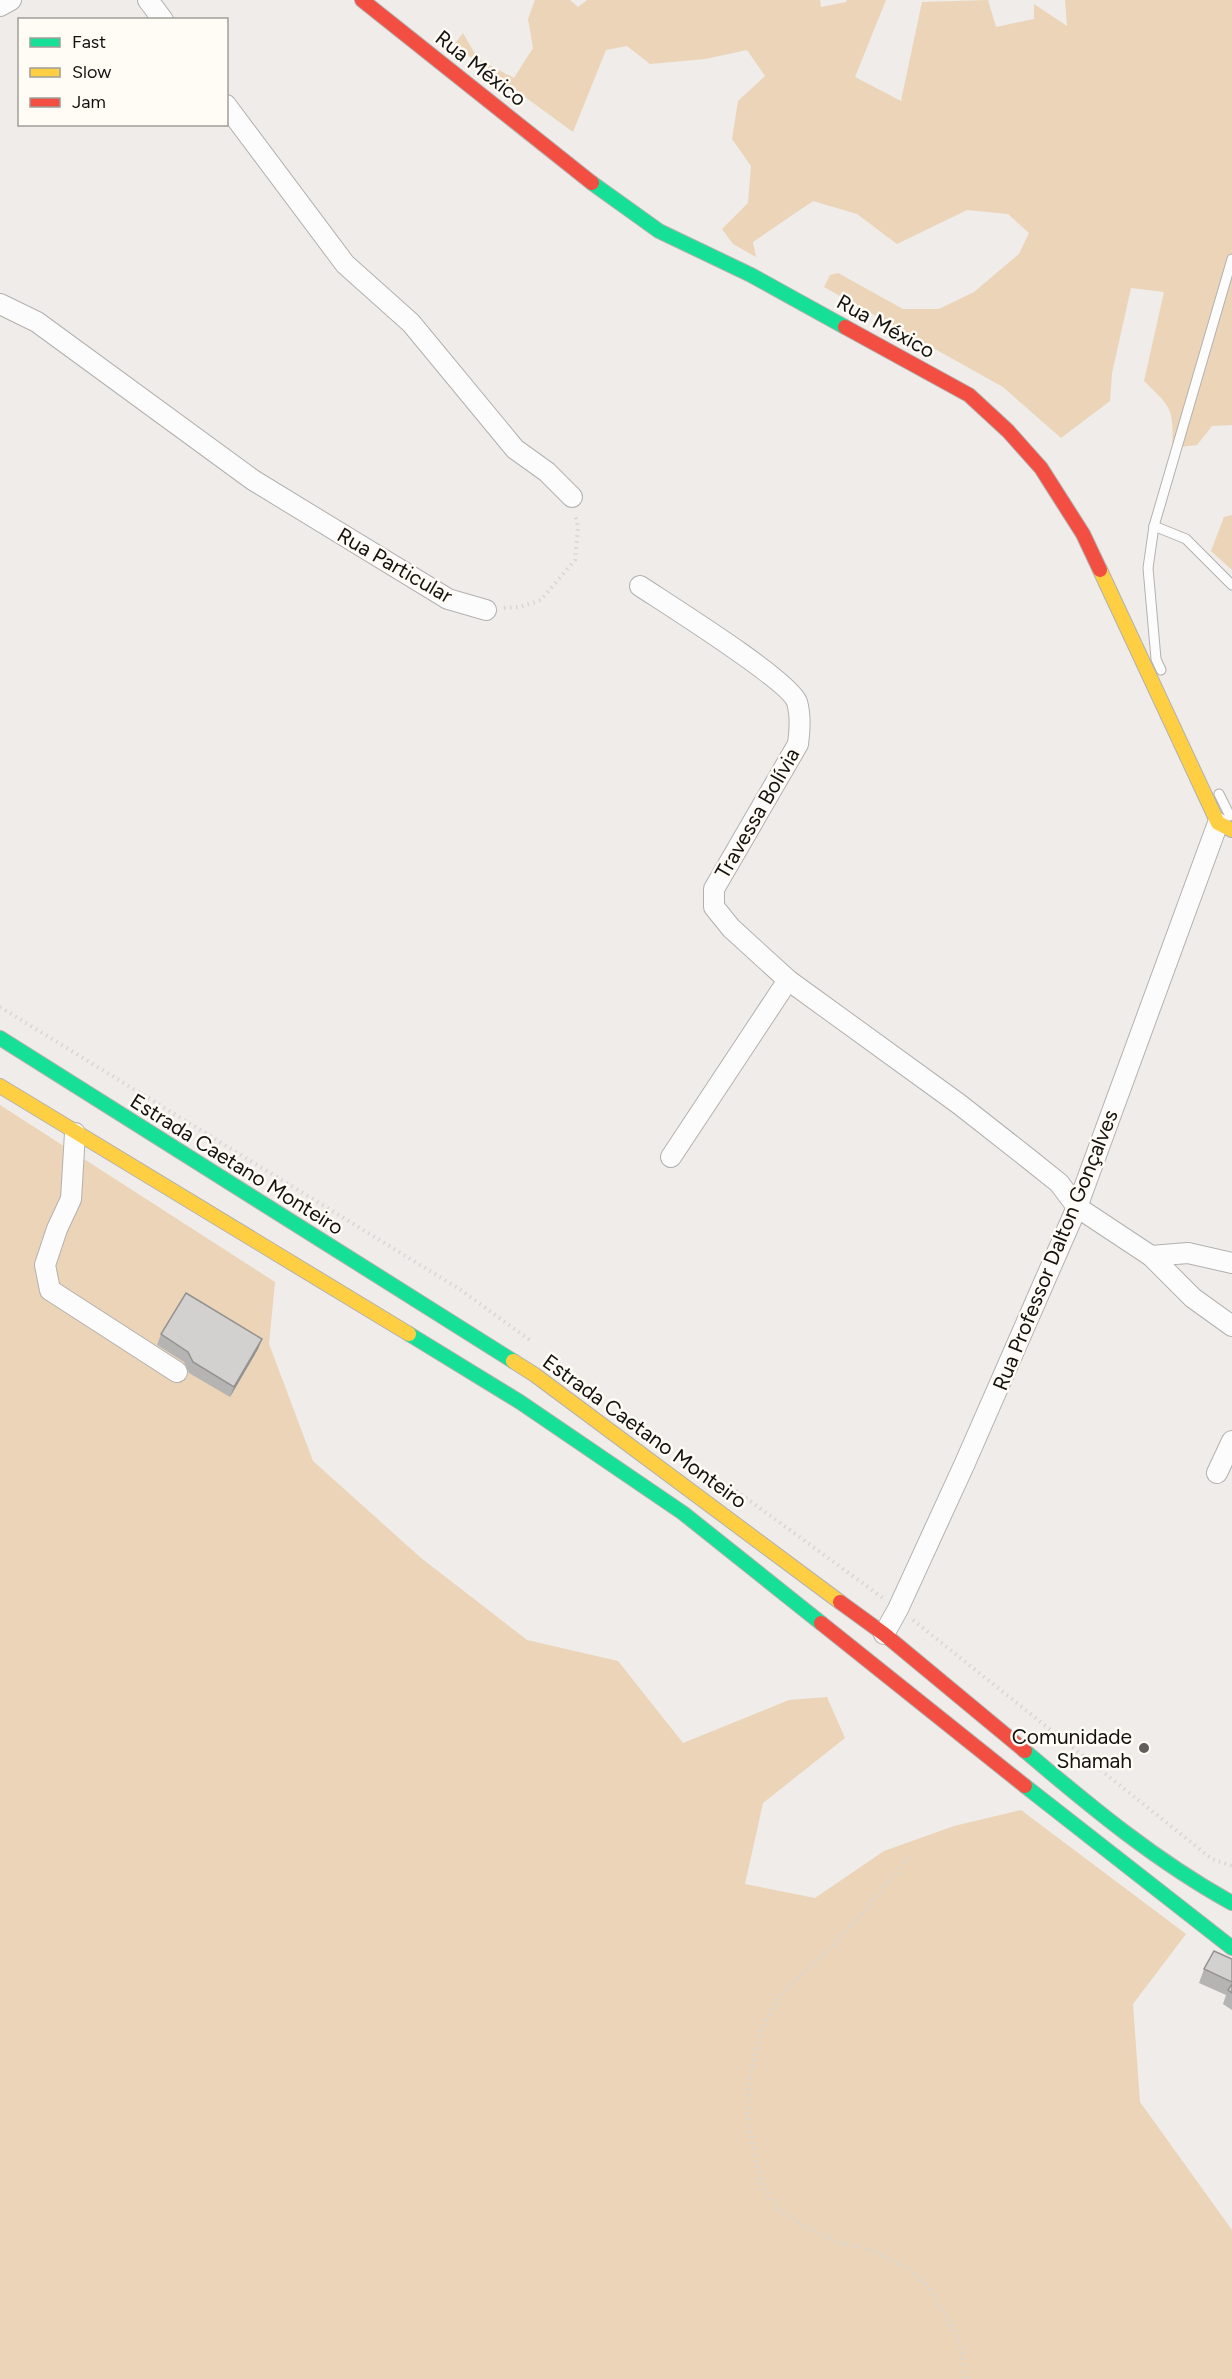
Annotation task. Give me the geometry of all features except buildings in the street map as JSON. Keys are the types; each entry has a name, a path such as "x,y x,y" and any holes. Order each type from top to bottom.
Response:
{"main road":[{"name":"Rua México","path":"362,0 592,183 659,231 751,275 969,395 1008,431 1041,468 1083,534 1228,821"},
{"name":"Estrada Caetano Monteiro","path":"0,1038 535,1375 884,1634 1156,1858 1199,1886 1232,1903"},
{"name":"Estrada Caetano Monteiro","path":"0,1086 520,1402 683,1513 1101,1847 1232,1948"}],"street":[{"path":"0,6 11,0"},
{"path":"148,0 162,18"},
{"path":"228,108 345,264 411,323 516,449 547,472 572,497"},
{"name":"Rua Particular","path":"0,304 37,322 254,480 448,599 486,610"},
{"name":"Travessa Bolívia","path":"640,586 777,680 796,700 801,723 798,744 714,889 714,907 788,980 959,1104 1059,1183 1077,1208 1151,1256 1193,1298 1232,1326"},
{"name":"Rua Professor Dalton Gonçalves","path":"884,1634 898,1610 960,1474 1077,1208 1228,821"},
{"path":"671,1157 788,980"},
{"path":"75,1133 71,1199 57,1229 45,1265 50,1290 177,1372"},
{"path":"1151,1256 1188,1252 1232,1263"},
{"path":"1217,1473 1232,1441"}],"lane":[{"path":"1164,679 1156,659 1148,568 1154,526 1232,259"},
{"path":"1154,526 1186,539 1232,585"},
{"path":"1176,709 1199,758"},
{"path":"1215,787 1228,821"}],"path":[{"path":"486,610 520,607 541,600 575,560 578,528 572,497"},
{"path":"908,1858 819,1960 783,1991 761,2029 749,2082 747,2113 763,2187 777,2208 805,2227 839,2242 870,2250 910,2270 929,2287 944,2310 959,2341 966,2379"}],"shaded area":[{"path":"535,0 570,0 578,7 587,0 820,0 821,7 847,0 886,0 855,77 901,101 922,2 988,0 996,27 1034,19 1034,4 1067,26 1065,0 1232,0 1232,425 1212,426 1197,445 1172,448 1172,425 1169,410 1144,381 1164,292 1131,288 1112,373 1110,401 1061,438 1003,387 824,287 830,275 838,273 903,309 939,309 974,292 1019,254 1029,233 1008,214 967,210 897,244 857,214 813,201 753,242 756,257 733,244 722,229 748,203 751,166 732,139 738,101 765,76 747,50 705,59 650,64 627,46 606,50 573,132 454,45 463,33 478,59 514,78 533,48 528,19"},
{"path":"1232,515 1232,570 1211,551 1224,517"},
{"path":"0,1105 275,1282 269,1344 313,1461 421,1558 527,1640 618,1661 683,1743 789,1700 827,1697 845,1738 763,1803 745,1884 815,1898 884,1851 954,1826 1021,1810 1186,1934 1133,2004 1140,2102 1232,2230 1232,2379 0,2379"}],"traffic: fast":[{"path":"592,183 659,231 751,275 845,327"},
{"path":"0,1038 513,1361"},
{"path":"409,1334 520,1402 683,1513 821,1623"},
{"path":"1025,1751 1099,1813 1177,1869 1232,1903"},
{"path":"1025,1786 1232,1948"}],"traffic: slow":[{"path":"1100,570 1218,823 1232,830"},
{"path":"0,1086 409,1334"},
{"path":"513,1361 840,1602"}],"traffic: jam":[{"path":"362,0 592,183"},
{"path":"845,327 969,395 1008,431 1041,468 1083,534 1100,570"},
{"path":"840,1602 884,1634 1025,1751"},
{"path":"821,1623 1025,1786"}],"place":[{"name":"Comunidade Shamah","path":"1144,1748"}]}
